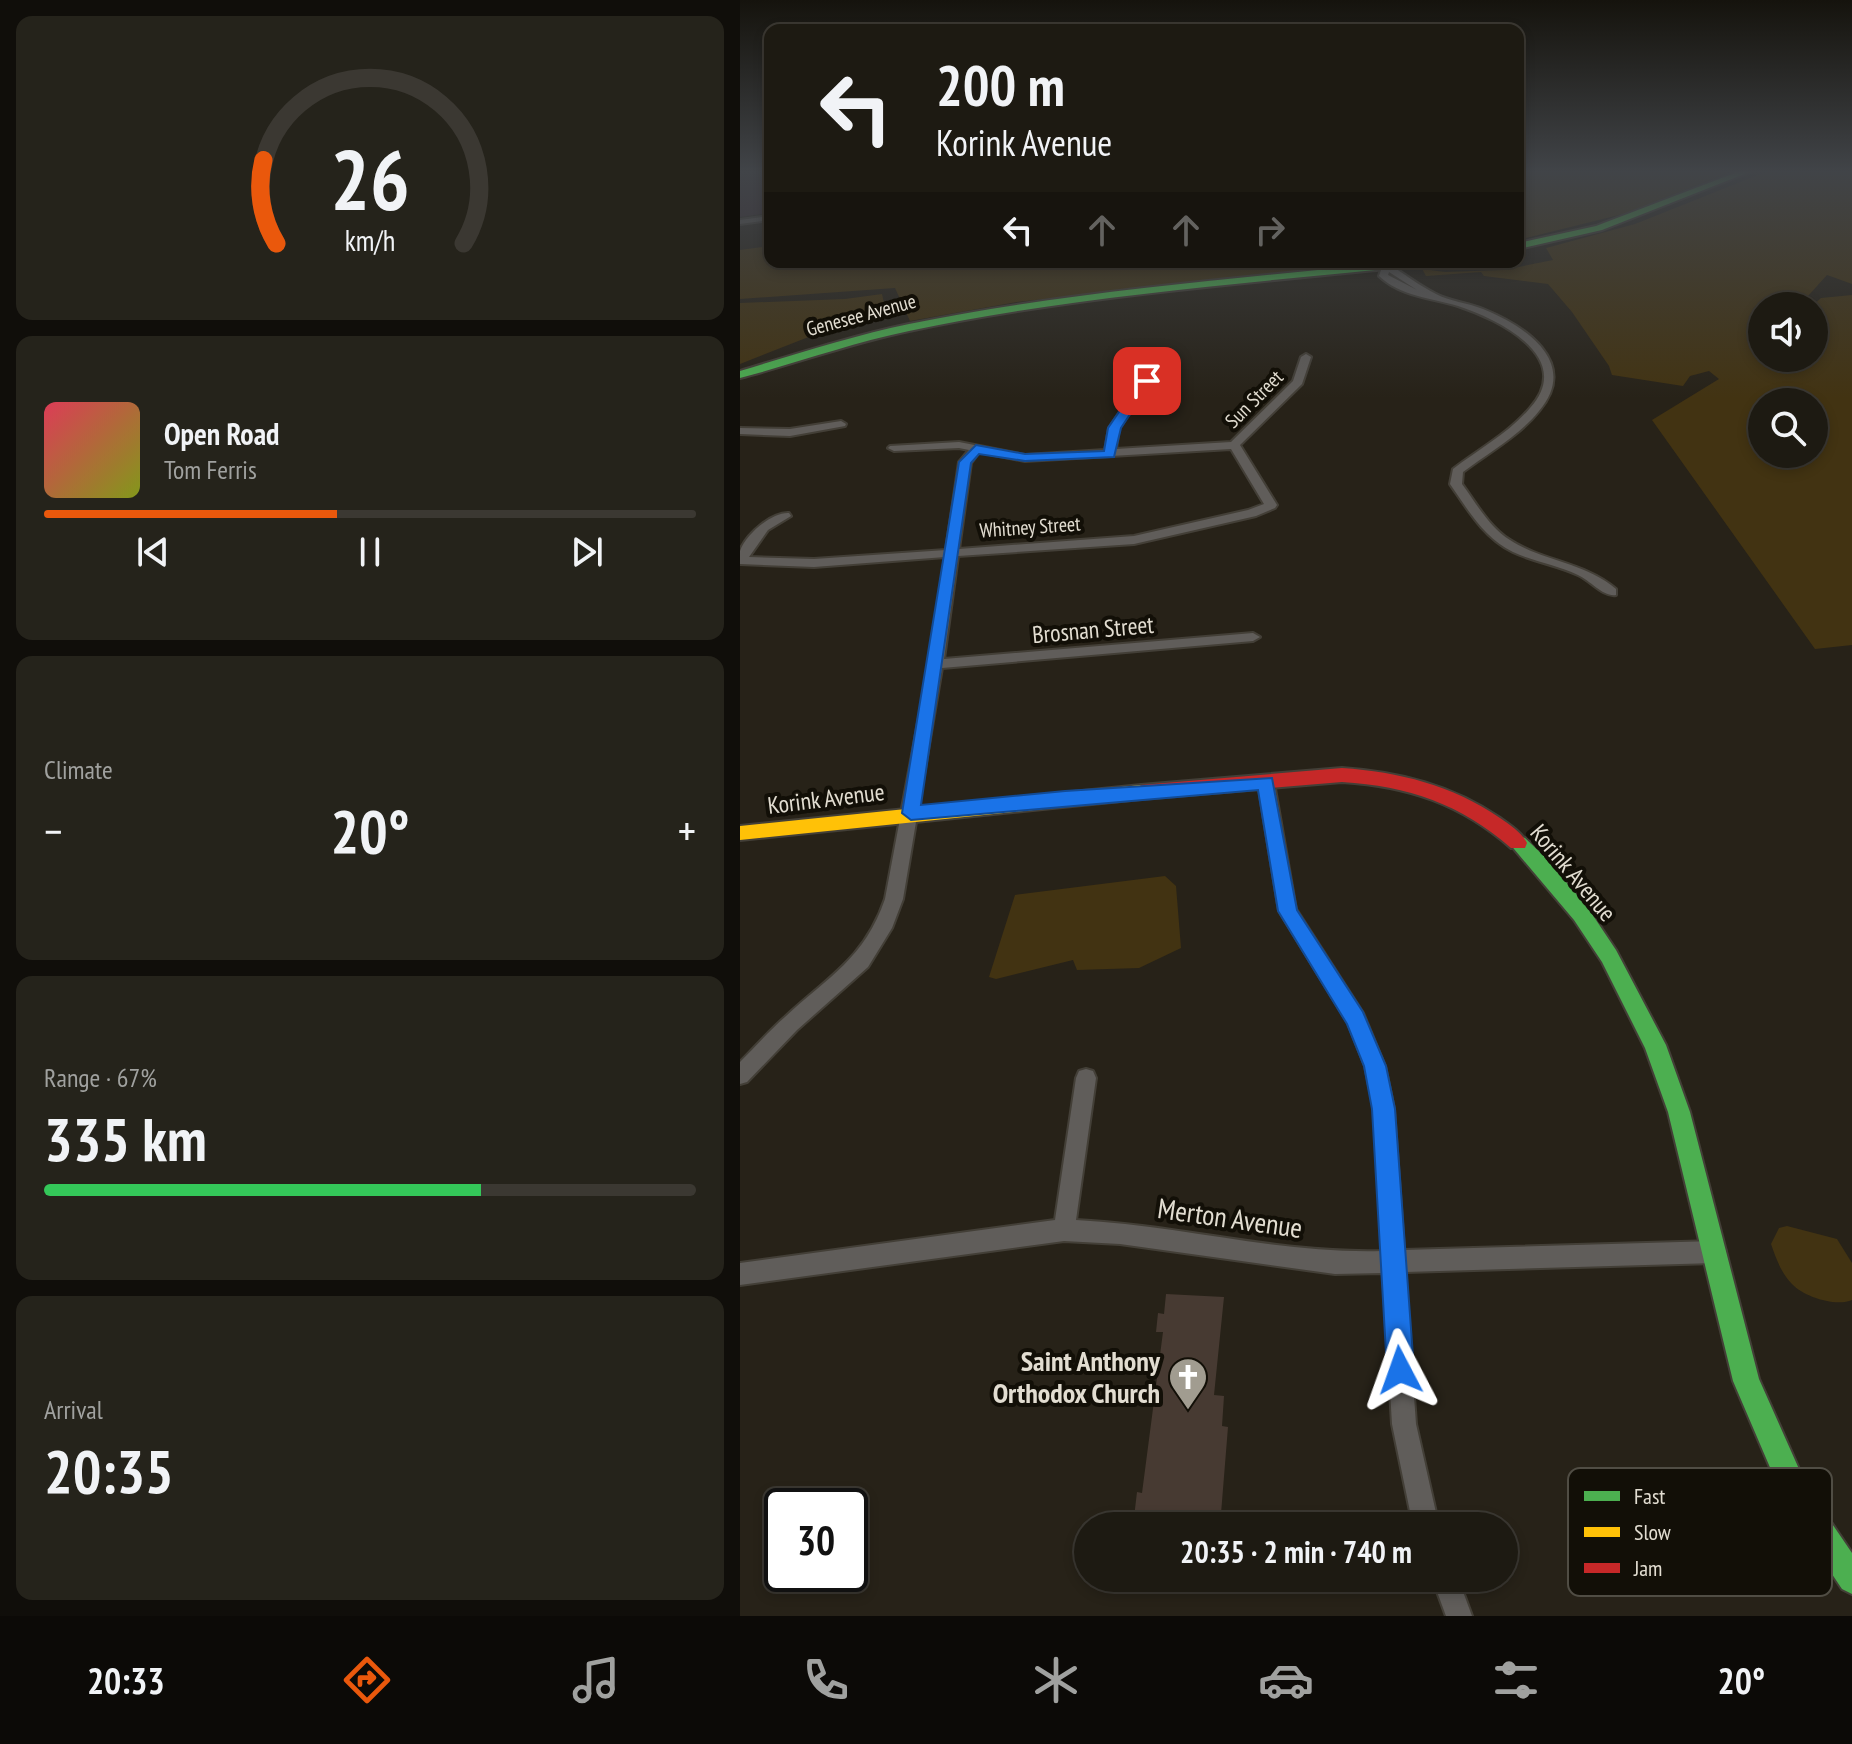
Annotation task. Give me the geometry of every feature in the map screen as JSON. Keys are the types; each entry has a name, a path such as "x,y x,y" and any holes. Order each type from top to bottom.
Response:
{"main road":[{"name":"Genesee Avenue","path":"740,375 856,337 1003,306 1367,268"},
{"name":"Korink Avenue","path":"740,833 1065,798 1342,775 1371,776 1422,785 1454,798 1498,824 1539,863 1581,914 1609,956 1655,1045 1679,1112 1746,1381 1784,1468"},
{"name":"Korink Avenue","path":"1832,1549 1852,1579"}],"street":[{"path":"1385,268 1383,276 1397,287 1416,295 1476,309 1510,325 1534,343 1547,364 1549,375 1542,402 1457,471 1456,484 1499,538 1522,551 1591,573 1611,592"},
{"name":"Sun Street","path":"1271,505 1234,445 1298,382 1305,368 1306,357"},
{"path":"1110,454 1114,428 1147,381 1165,372"},
{"path":"740,431 817,431 841,424"},
{"path":"894,448 959,445 1025,458 1234,445"},
{"path":"740,1075 790,1024 862,961 886,923 894,899 911,813 965,462 976,449"},
{"name":"Whitney Street","path":"740,560 814,563 1134,540 1252,513 1271,505"},
{"path":"740,560 764,527 785,516"},
{"name":"Brosnan Street","path":"936,664 1253,637"},
{"path":"1266,783 1288,911 1356,1019 1375,1066 1384,1109 1404,1424 1423,1512"},
{"path":"1064,1230 1086,1078"},
{"name":"Merton Avenue","path":"740,1274 1064,1230 1120,1233 1335,1263 1715,1252"},
{"path":"1450,1592 1459,1616"}],"shaded area":[{"path":"1852,246 1852,284 1827,275 1812,292 1748,292 1748,372 1828,372 1828,297 1852,295 1852,645 1815,649 1652,420 1719,379 1709,371 1690,376 1683,386 1612,375 1572,312 1548,284 1484,276 1481,272 1426,276 1422,269 1445,272 1503,270 1553,260 1546,248"},
{"path":"764,247 764,268 1326,268 1017,302 910,321 895,288 740,299 740,250"},
{"path":"882,294 885,307 740,364 740,303 845,299"},
{"path":"1165,876 1176,886 1181,948 1139,968 1077,970 1073,960 996,979 989,977 1015,895"},
{"path":"1787,1226 1837,1239 1852,1263 1852,1300 1820,1300 1797,1289 1788,1280 1771,1244 1779,1228"}],"building":[{"name":"Saint Anthony Orthodox Church","path":"1166,1294 1224,1297 1214,1395 1224,1396 1222,1426 1228,1427 1221,1512 1135,1512 1137,1492 1142,1493 1163,1332 1156,1332 1158,1313 1164,1314"}],"traffic: fast":[{"path":"740,375 823,349 908,328 993,312 1165,288 1365,268"},
{"path":"1518,843 1539,863 1581,914 1609,956 1655,1045 1679,1112 1746,1381 1784,1468"},
{"path":"1832,1549 1852,1579"}],"traffic: slow":[{"path":"740,833 1141,792"}],"traffic: jam":[{"path":"1141,792 1342,775 1391,780 1458,801 1518,843"}],"place":[{"name":"Saint Anthony Orthodox Church","path":"1188,1411"}],"route":[{"path":"1147,381 1114,428 1110,454 1025,458 976,449 965,462 911,813 1266,783 1288,911 1356,1019 1375,1066 1384,1109 1400,1370"}]}
